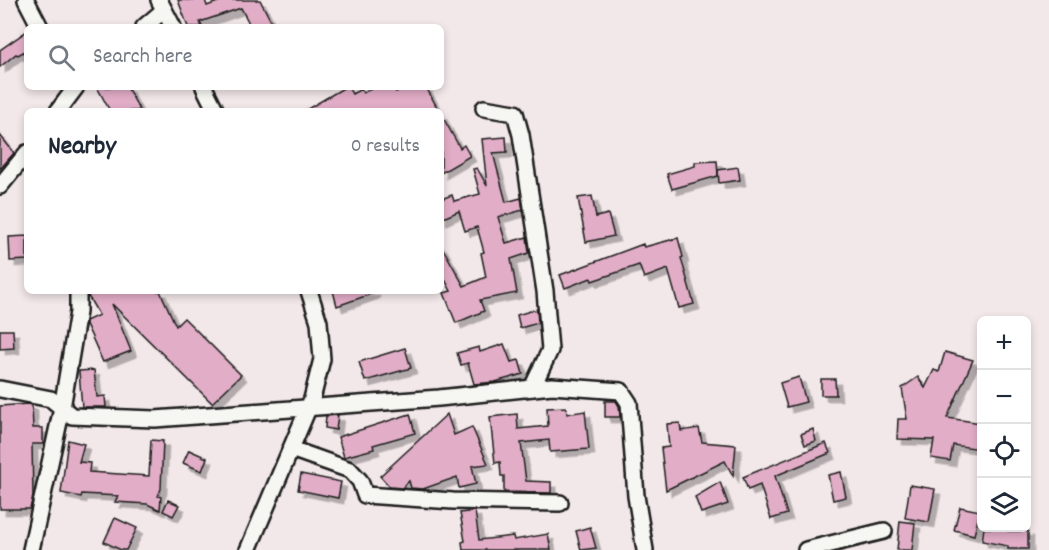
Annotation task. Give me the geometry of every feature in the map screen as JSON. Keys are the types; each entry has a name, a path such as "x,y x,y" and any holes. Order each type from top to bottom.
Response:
{"street":[{"path":"26,0 38,24"},
{"path":"146,24 161,5 170,24"},
{"path":"206,90 214,108"},
{"path":"484,108 515,113 521,135 545,291 550,350 532,388"},
{"path":"0,186 24,157"},
{"path":"31,550 62,408 78,312 78,294"},
{"path":"248,550 309,407 321,360 319,322 310,294"},
{"path":"0,389 51,399 72,416 155,419 440,398 552,386 621,391 629,403 636,496 645,550"},
{"path":"291,449 350,470 360,481 365,495 453,501 560,503"},
{"path":"807,550 884,531"}],"building":[{"path":"178,0 205,0 207,6 223,0 260,0 272,24 249,24 241,8 200,22 201,24 187,24"},
{"path":"24,33 24,52 16,54 0,67 0,50"},
{"path":"99,90 129,90 138,108 108,108"},
{"path":"340,90 350,90 352,94 359,90 363,93 369,90 395,90 396,92 428,90 437,108 309,108"},
{"path":"444,119 460,148 464,145 470,156 444,171"},
{"path":"0,135 14,153 0,169"},
{"path":"506,137 507,152 493,153 506,202 521,198 523,210 498,217 506,243 527,237 529,253 511,259 517,293 480,300 484,311 456,323 444,293 451,291 444,278 444,250 464,286 486,277 481,253 484,252 477,227 465,231 459,211 444,218 444,198 452,195 454,201 480,194 473,169 477,168 487,186 482,139"},
{"path":"717,161 718,176 672,189 667,174 695,166 695,162"},
{"path":"738,167 740,180 719,183 718,170"},
{"path":"592,196 596,217 608,214 614,236 586,242 578,198"},
{"path":"24,236 24,260 10,261 9,237"},
{"path":"678,238 694,304 679,308 668,269 644,278 639,265 592,281 591,278 565,288 560,275 643,244 644,247"},
{"path":"88,294 161,294 176,326 184,318 241,375 212,403 112,304 131,351 103,362 86,324 86,321 99,315"},
{"path":"334,294 371,294 337,306"},
{"path":"537,309 538,323 520,328 517,315"},
{"path":"0,330 13,330 14,348 0,349"},
{"path":"504,344 511,362 519,360 523,374 495,382 474,384 468,363 461,365 457,353 479,347 480,352"},
{"path":"405,348 411,368 365,381 359,362"},
{"path":"945,352 973,360 947,418 977,422 977,448 953,445 950,461 931,458 934,440 897,439 898,419 907,419 902,388 918,377 925,388 934,370 939,372"},
{"path":"94,370 97,397 105,396 106,407 82,407 79,371"},
{"path":"799,377 806,402 787,407 780,383"},
{"path":"821,379 835,379 836,395 821,395"},
{"path":"605,401 616,401 620,417 605,417"},
{"path":"32,405 33,428 43,428 43,444 32,444 33,496 30,509 0,509 0,406"},
{"path":"566,407 567,414 585,411 589,449 550,452 549,440 521,443 526,481 551,482 551,493 504,492 504,476 501,476 500,462 495,463 490,417 517,414 518,429 548,426 547,408"},
{"path":"410,414 415,433 373,445 374,449 344,457 338,437"},
{"path":"447,414 454,435 472,427 488,464 472,466 476,484 459,488 457,477 423,489 411,488 409,481 402,488 390,487 380,476"},
{"path":"338,415 336,430 325,428 326,416"},
{"path":"680,423 681,431 699,428 702,442 736,445 733,476 725,461 666,490 661,448 669,447 667,424"},
{"path":"813,429 816,441 805,445 801,434"},
{"path":"68,440 84,444 79,462 90,463 89,472 149,476 151,440 163,441 161,489 158,496 161,497 160,510 147,504 115,502 118,496 82,494 81,497 61,493"},
{"path":"826,443 830,453 775,476 787,514 771,519 760,485 748,490 743,477"},
{"path":"189,450 207,458 202,471 183,463"},
{"path":"841,472 846,497 833,500 828,475"},
{"path":"301,474 341,482 338,498 298,490"},
{"path":"720,482 728,504 701,513 695,497"},
{"path":"910,485 935,489 929,522 905,518"},
{"path":"168,500 179,505 173,516 163,511"},
{"path":"960,507 977,510 974,535 954,530"},
{"path":"475,511 479,540 513,536 514,540 548,534 551,550 463,550 462,542 465,541 460,513"},
{"path":"115,518 137,528 126,550 104,542"},
{"path":"900,521 915,523 912,550 897,550"},
{"path":"590,527 596,548 581,550 576,531"},
{"path":"983,532 1028,532 1028,549 1008,549 1008,546 982,541"}]}
